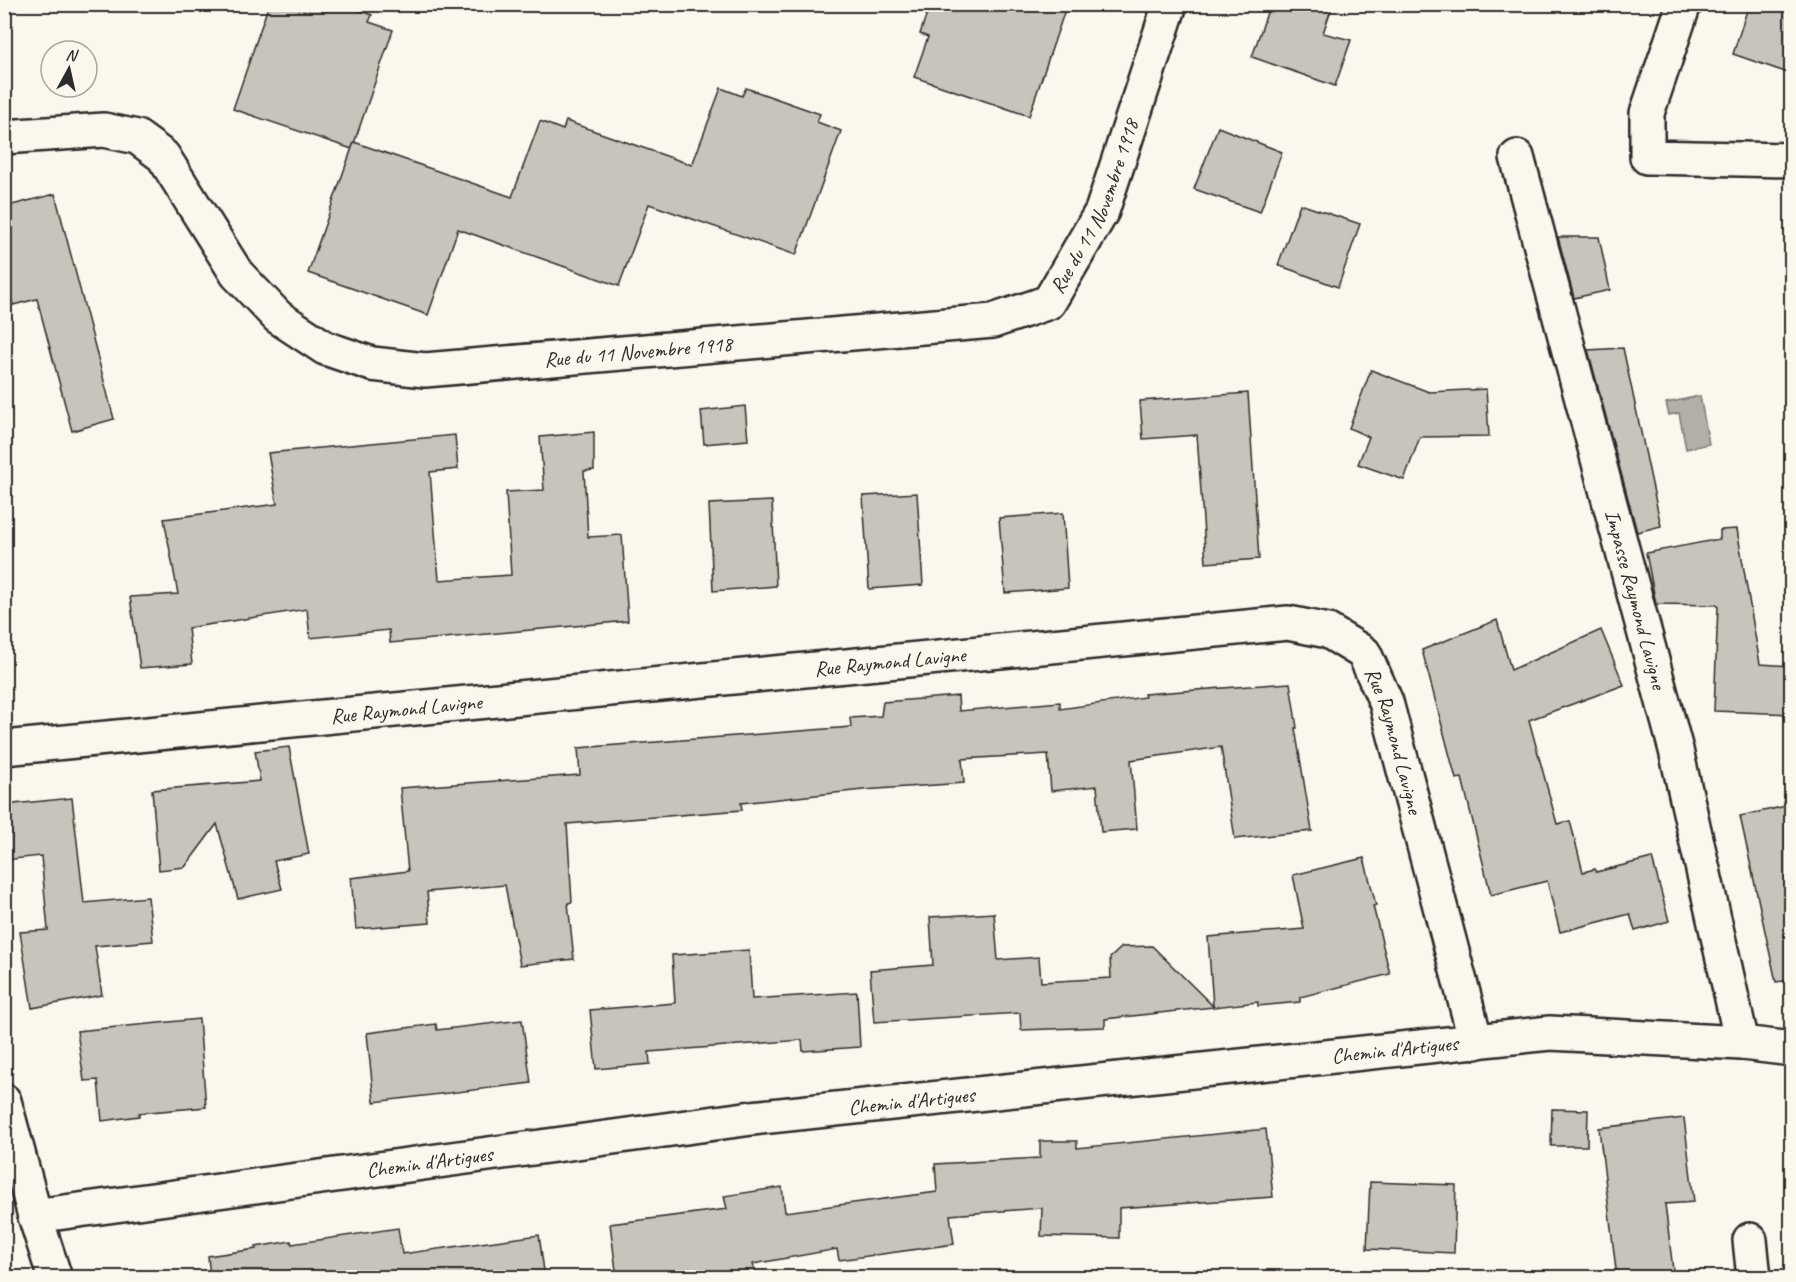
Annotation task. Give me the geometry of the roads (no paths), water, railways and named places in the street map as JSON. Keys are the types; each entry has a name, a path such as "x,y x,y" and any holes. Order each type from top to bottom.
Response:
{"street":[{"name":"Rue du 11 Novembre 1918","path":"4,137 104,130 137,137 162,156 237,274 278,317 326,348 372,364 425,370 993,321 1049,302 1102,211 1170,4"},
{"path":"1684,4 1647,112 1647,157 1791,160"},
{"name":"Impasse Raymond Lavigne","path":"1517,157 1676,750 1742,1043"},
{"name":"Rue Raymond Lavigne","path":"4,748 1288,622 1328,631 1364,653 1386,702 1476,1042"},
{"name":"Chemin d'Artigues","path":"35,1216 752,1118 1551,1033 1742,1043 1791,1049"},
{"path":"4,1101 35,1216 55,1278"},
{"path":"1750,1240 1754,1278"}]}
